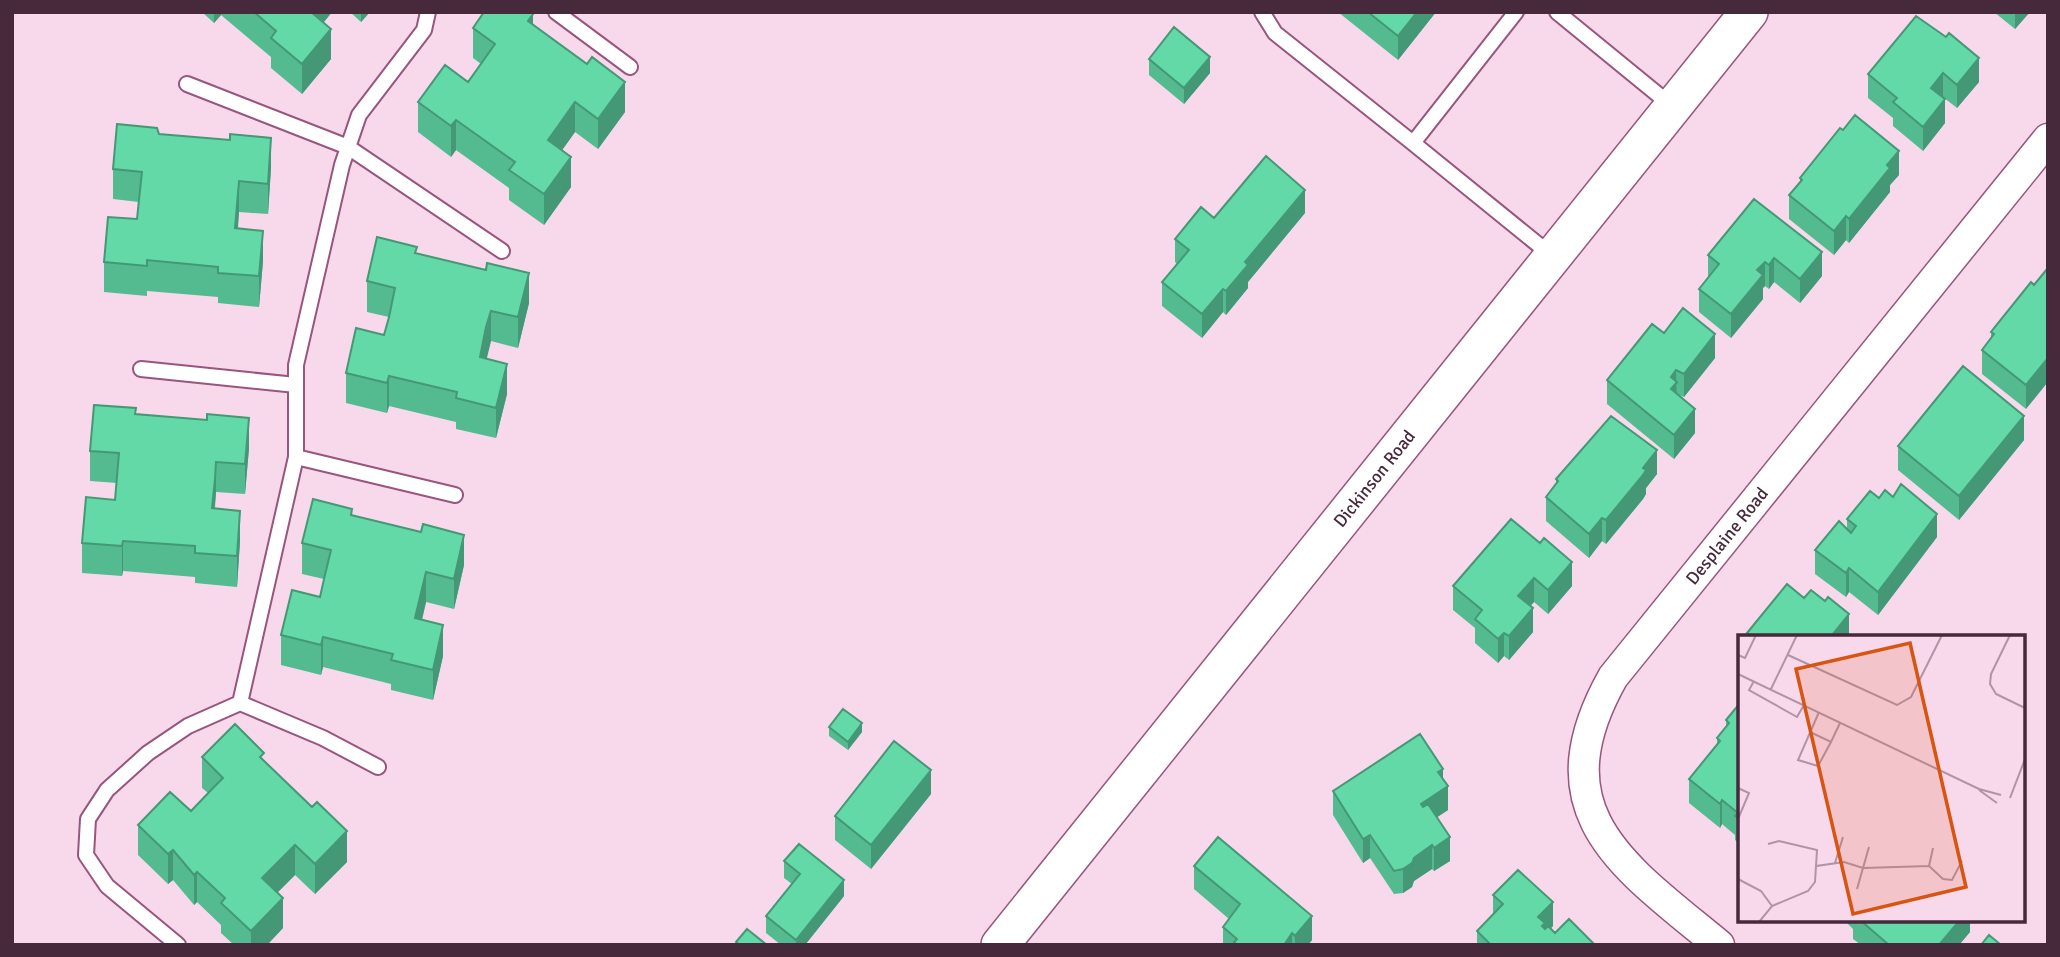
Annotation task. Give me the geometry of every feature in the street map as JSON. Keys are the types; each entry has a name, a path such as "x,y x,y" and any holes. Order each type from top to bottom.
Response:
{"street":[{"name":"Dickinson Road","path":"1000,945 1749,12"},
{"name":"Desplaine Road","path":"1718,945 1626,868 1608,846 1590,810 1583,775 1585,740 1594,710 1613,677 2048,139"}],"lane":[{"path":"240,704 296,457 296,365 348,147 359,115 424,30 428,12"},
{"path":"556,12 630,67"},
{"path":"1262,12 1275,33 1553,256"},
{"path":"1413,143 1516,12"},
{"path":"1557,12 1673,107"},
{"path":"187,84 348,147 502,251"},
{"path":"141,369 296,385"},
{"path":"296,457 455,495"},
{"path":"178,945 107,886 86,855 88,819 107,790 148,753 188,726 240,704 313,733 379,767"}],"building":[{"path":"254,12 311,12 331,29 302,64 271,38 276,31"},
{"path":"484,12 531,12 533,14 528,21 587,64 592,57 625,82 598,119 575,102 548,140 571,157 544,194 509,170 515,162 456,120 451,126 418,102 445,65 468,82 495,44 473,28"},
{"path":"1368,12 1417,12 1398,36"},
{"path":"1916,16 1946,37 1949,33 1979,58 1957,85 1943,73 1931,88 1945,99 1923,127 1893,102 1897,98 1868,74"},
{"path":"1174,27 1210,57 1184,88 1149,59"},
{"path":"1855,115 1899,151 1887,165 1890,168 1849,219 1846,216 1834,231 1789,195 1840,128 1843,130"},
{"path":"117,124 157,128 159,134 230,140 230,134 271,138 268,184 239,181 235,228 263,231 259,276 218,273 218,267 147,260 147,266 104,262 108,217 137,219 142,172 113,169"},
{"path":"1266,156 1305,190 1245,262 1248,265 1202,314 1162,282 1189,250 1175,239 1201,207 1214,218"},
{"path":"1754,199 1822,252 1800,279 1774,258 1769,265 1765,262 1757,270 1763,275 1731,314 1699,289 1719,264 1708,255"},
{"path":"377,237 417,247 415,253 486,270 487,263 529,273 518,317 491,311 486,327 480,357 507,364 496,408 456,398 457,392 389,376 387,383 346,373 356,328 384,335 389,317 395,288 367,281"},
{"path":"2047,269 2048,358 2026,385 1982,350 1994,334 1991,332 1994,328 2031,282 2034,285"},
{"path":"1683,308 1715,334 1684,374 1676,370 1671,377 1677,382 1671,389 1695,409 1674,435 1607,380 1652,324 1664,333"},
{"path":"1963,366 2024,416 1959,496 1898,446"},
{"path":"94,405 136,408 135,414 207,420 207,414 249,418 245,464 216,462 212,508 240,511 237,556 195,553 195,546 123,541 122,546 82,543 86,497 115,500 119,453 90,451"},
{"path":"1611,416 1657,450 1643,468 1646,470 1643,475 1606,520 1602,518 1589,534 1546,497 1558,481 1556,479"},
{"path":"1901,484 1937,514 1878,592 1849,568 1846,573 1815,550 1839,521 1851,533 1856,526 1847,519 1870,491 1879,498 1885,490 1893,497"},
{"path":"313,499 352,509 351,515 421,532 423,524 464,535 454,579 426,572 415,618 443,625 433,670 391,660 393,654 323,637 321,645 281,635 292,590 320,597 331,550 302,543"},
{"path":"1511,519 1540,543 1544,538 1572,562 1548,590 1534,578 1518,596 1533,608 1509,636 1504,633 1498,639 1475,619 1482,610 1453,586"},
{"path":"1787,584 1804,598 1811,590 1825,601 1828,597 1849,614 1834,635 1747,633"},
{"path":"1738,705 1738,813 1722,800 1720,804 1689,779 1720,741 1717,738 1729,723 1726,720"},
{"path":"843,709 862,723 848,742 829,727"},
{"path":"235,724 264,753 260,757 312,807 317,802 347,831 315,864 295,845 262,878 283,898 251,931 221,903 225,898 197,872 194,875 173,850 168,854 138,825 170,792 191,811 223,778 202,757"},
{"path":"1420,734 1443,769 1438,772 1448,786 1421,804 1423,807 1428,804 1450,837 1434,848 1432,845 1403,869 1394,871 1370,835 1363,839 1333,791"},
{"path":"894,741 931,770 871,845 835,816"},
{"path":"1218,837 1312,916 1295,936 1292,933 1284,945 1237,945 1234,942 1237,939 1223,927 1240,904 1194,866"},
{"path":"799,844 844,880 796,940 766,916 800,874 784,861"},
{"path":"1518,870 1553,902 1538,917 1545,923 1542,926 1545,929 1548,926 1555,933 1569,919 1595,945 1491,945 1477,931 1503,904 1493,895"},
{"path":"1862,922 1958,922 1939,945 1889,945"},
{"path":"747,929 767,945 739,945 736,942"},
{"path":"1989,935 2001,945 1981,945"}]}
